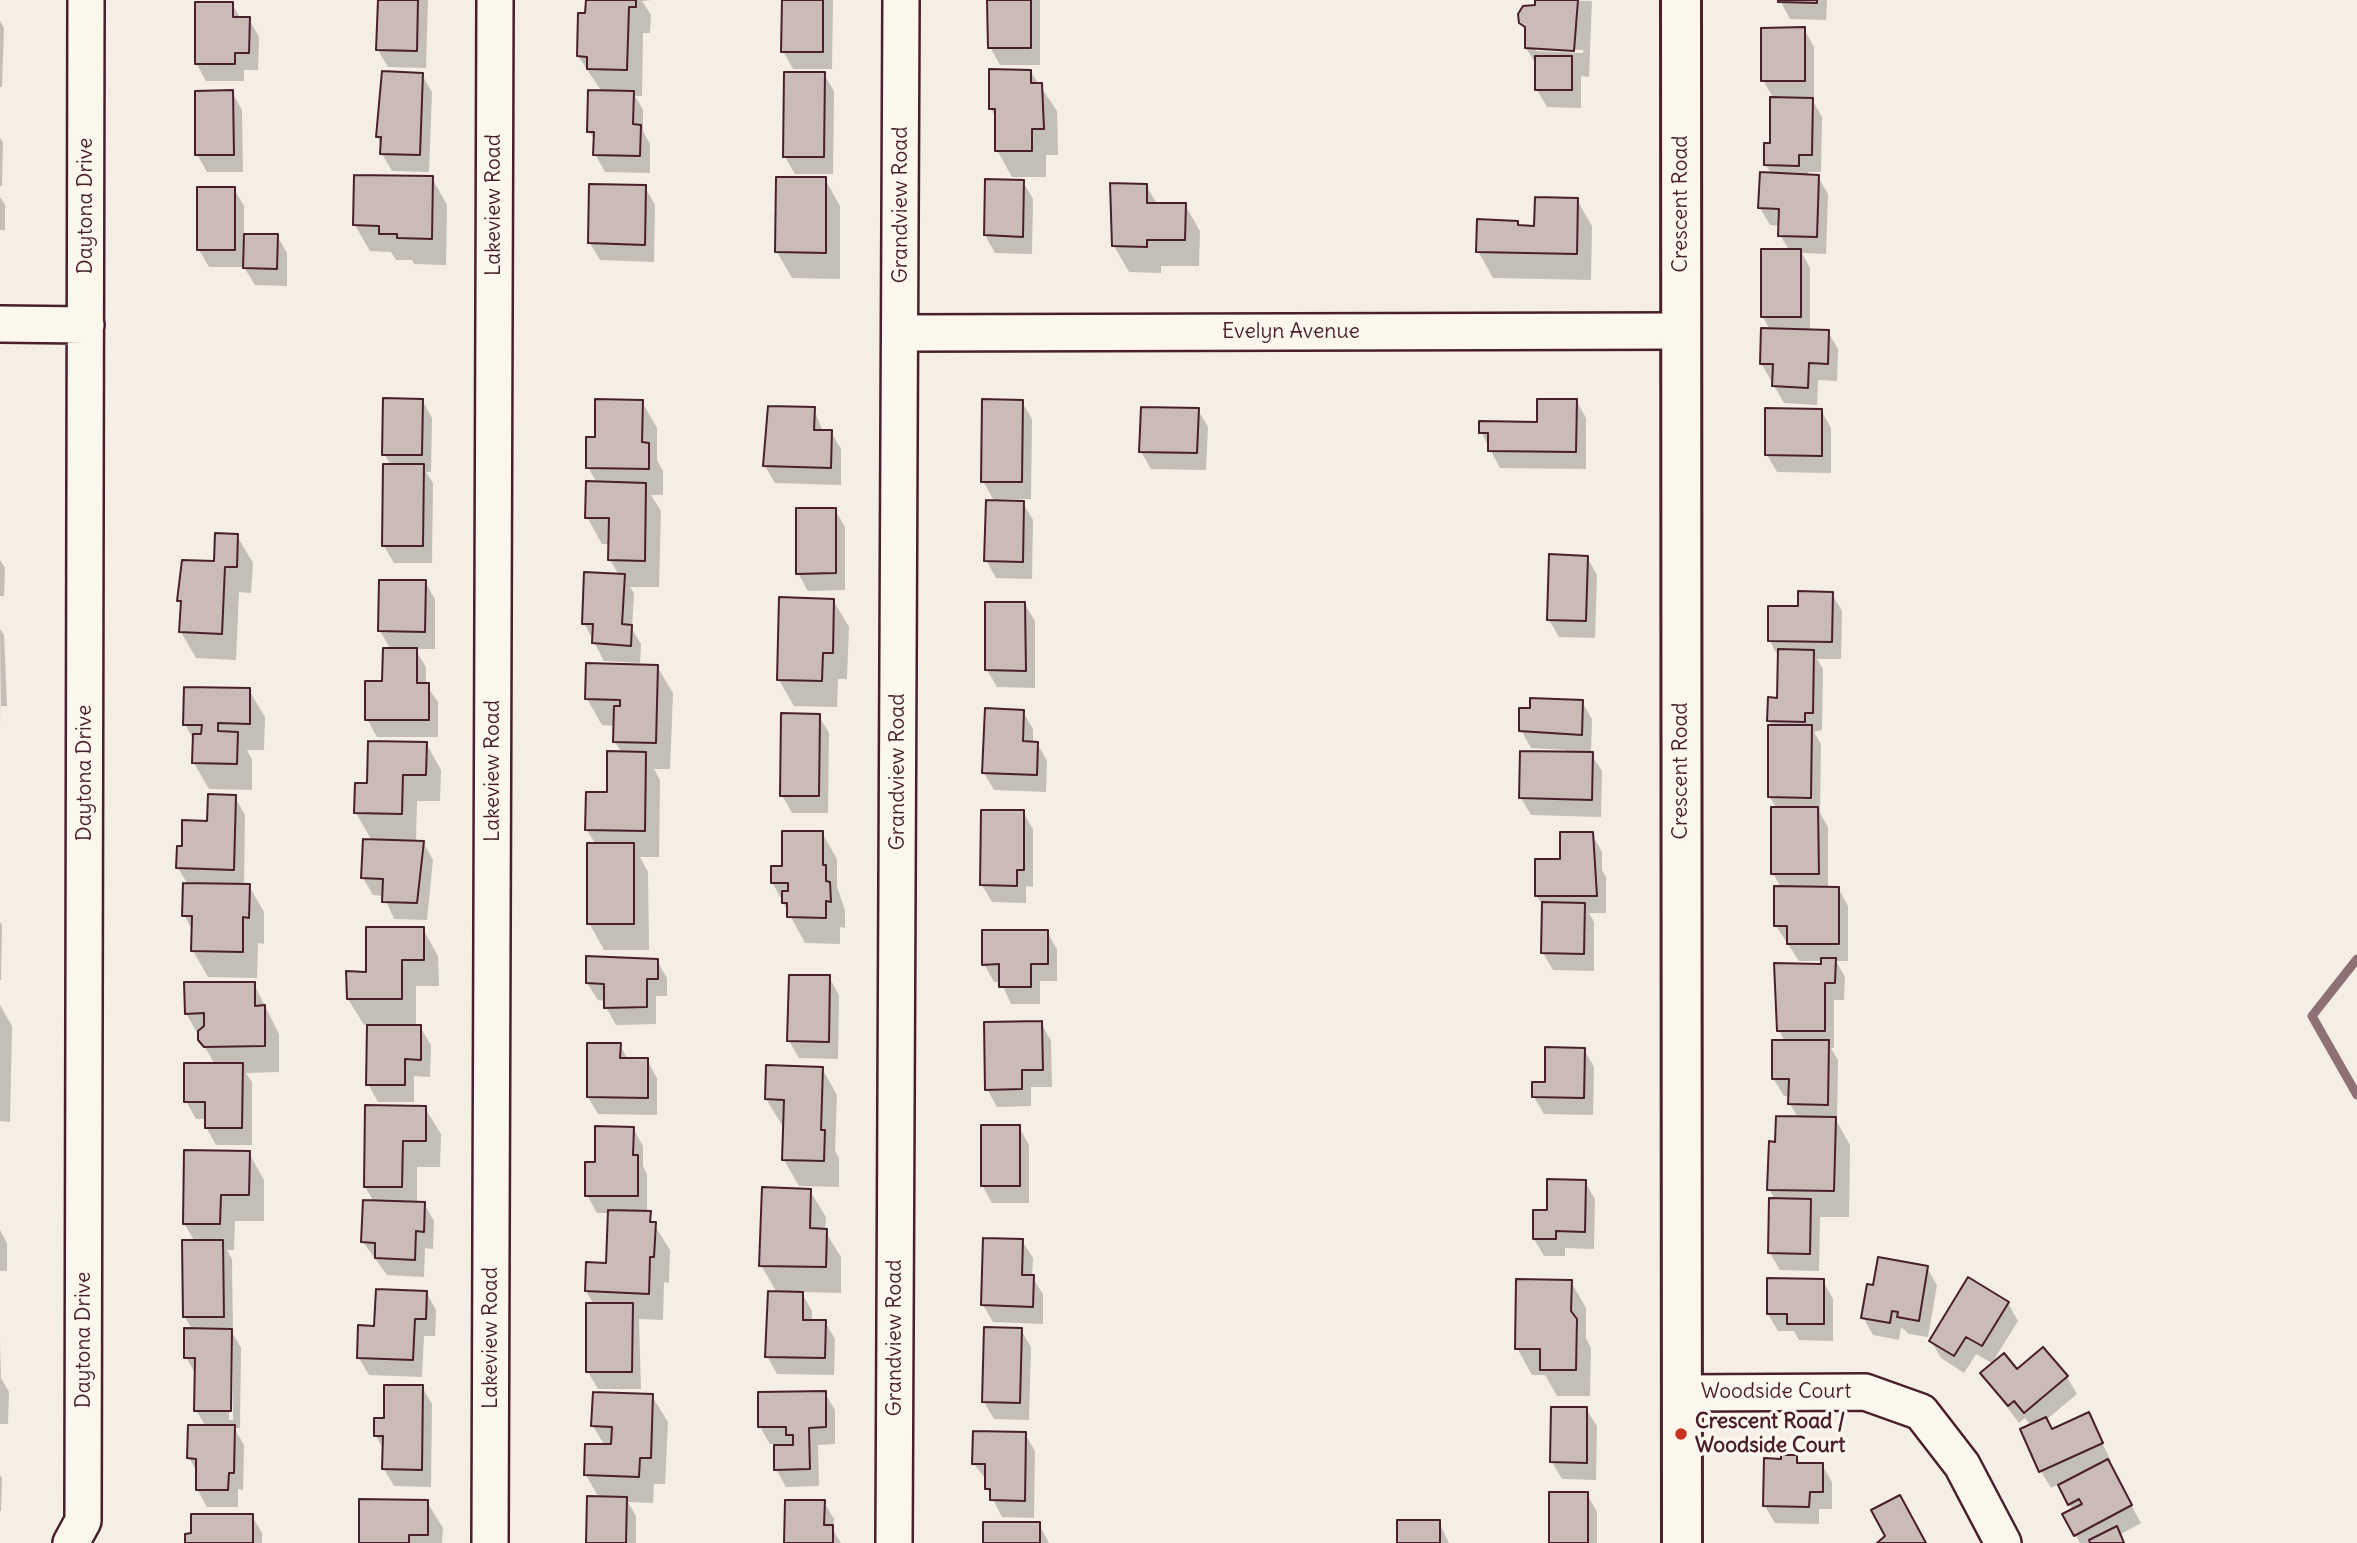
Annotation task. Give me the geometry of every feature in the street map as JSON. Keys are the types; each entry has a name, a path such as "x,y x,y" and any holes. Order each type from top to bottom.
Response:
{"street":[{"name":"Daytona Drive","path":"71,1543 83,1521 86,0"},
{"name":"Lakeview Road","path":"491,1543 495,0"},
{"name":"Grandview Road","path":"894,1543 901,0"},
{"name":"Crescent Road","path":"1681,0 1682,1543"},
{"path":"0,324 86,325"},
{"name":"Evelyn Avenue","path":"901,333 1682,331"},
{"name":"Woodside Court","path":"1682,1393 1865,1392 1921,1412 1962,1465 2003,1543"}],"building":[{"path":"378,0 418,0 417,51 376,50"},
{"path":"586,0 636,0 636,7 629,7 627,70 587,69 587,57 577,56 578,13 585,13"},
{"path":"782,0 823,0 823,52 781,52"},
{"path":"987,0 1031,0 1031,48 988,48"},
{"path":"1535,0 1578,0 1574,51 1525,48 1525,27 1519,23 1518,14 1523,6 1535,5"},
{"path":"1817,0 1817,3 1778,2"},
{"path":"195,2 233,2 233,17 250,17 249,53 235,53 235,64 195,64"},
{"path":"1805,27 1805,81 1761,81 1761,28"},
{"path":"1535,56 1572,56 1572,90 1535,90"},
{"path":"989,69 1031,70 1031,83 1042,83 1044,129 1032,129 1032,151 995,151 995,109 989,109"},
{"path":"382,71 423,73 420,155 380,154 381,137 376,137"},
{"path":"784,72 825,72 824,157 783,157"},
{"path":"233,90 234,155 195,155 195,91"},
{"path":"588,90 634,91 633,124 641,125 640,156 593,155 594,132 587,132"},
{"path":"1770,97 1813,98 1812,155 1799,155 1799,166 1764,165 1764,143 1770,143"},
{"path":"1760,172 1819,175 1817,237 1778,236 1779,209 1758,208"},
{"path":"354,175 433,176 432,239 397,238 397,234 379,234 379,226 353,225"},
{"path":"776,177 826,177 826,253 775,252"},
{"path":"985,179 1024,180 1023,237 984,235"},
{"path":"1110,183 1147,184 1147,203 1186,203 1185,240 1147,240 1147,247 1112,246"},
{"path":"589,184 646,185 645,245 588,243"},
{"path":"197,187 235,187 235,250 197,250"},
{"path":"1535,197 1578,198 1577,254 1476,252 1477,219 1518,221 1518,225 1534,226"},
{"path":"244,234 278,234 277,269 243,268"},
{"path":"1761,249 1801,249 1801,317 1761,317"},
{"path":"1761,328 1829,330 1828,364 1809,363 1808,388 1772,386 1773,364 1760,364"},
{"path":"383,398 423,399 422,455 382,455"},
{"path":"595,399 643,400 642,442 649,443 649,469 586,468 586,437 595,437"},
{"path":"982,399 1023,400 1022,482 981,482"},
{"path":"1537,399 1577,399 1576,452 1488,451 1488,433 1479,433 1479,421 1537,422"},
{"path":"768,406 815,407 814,430 832,430 831,468 763,466"},
{"path":"1141,407 1199,408 1197,453 1139,452"},
{"path":"1765,408 1822,409 1822,456 1765,455"},
{"path":"383,464 424,464 423,546 382,546"},
{"path":"586,481 646,483 645,561 608,560 609,518 585,518"},
{"path":"986,500 1024,501 1023,562 984,561"},
{"path":"796,508 836,508 836,573 796,574"},
{"path":"215,533 238,534 237,567 225,567 222,634 179,632 181,601 177,601 182,560 214,561"},
{"path":"1549,554 1588,556 1586,621 1547,620"},
{"path":"584,572 625,574 622,624 632,625 631,646 592,643 593,624 582,624"},
{"path":"379,580 426,580 425,632 378,631"},
{"path":"1798,591 1833,592 1832,642 1768,641 1768,606 1798,606"},
{"path":"779,597 834,599 833,653 823,653 822,681 777,680"},
{"path":"985,602 1025,602 1026,671 985,670"},
{"path":"383,648 417,648 417,683 429,683 429,720 365,720 365,681 382,681"},
{"path":"1778,649 1814,650 1813,713 1805,713 1805,722 1767,721 1768,697 1777,698"},
{"path":"586,663 658,665 656,743 613,742 614,706 620,706 620,700 585,699"},
{"path":"184,687 250,688 250,724 218,723 218,731 238,732 237,764 192,763 193,734 201,734 202,725 183,725"},
{"path":"1530,698 1583,700 1582,735 1519,731 1519,708 1530,708"},
{"path":"985,708 1024,710 1023,741 1038,742 1037,775 982,773"},
{"path":"781,713 820,714 819,796 780,796"},
{"path":"1768,725 1812,725 1811,798 1768,797"},
{"path":"368,741 427,742 426,775 403,775 402,814 354,813 355,783 367,783"},
{"path":"607,751 646,752 645,831 585,830 586,792 607,792"},
{"path":"1520,751 1593,752 1592,800 1519,798"},
{"path":"208,794 236,795 234,870 176,868 177,846 182,846 182,820 207,821"},
{"path":"1771,807 1818,807 1819,874 1771,874"},
{"path":"981,810 1024,810 1024,870 1017,870 1017,886 980,885"},
{"path":"782,831 823,831 823,865 826,865 826,881 830,882 831,902 826,901 826,918 787,917 787,903 782,903 782,891 788,891 788,883 771,883 771,866 782,866"},
{"path":"1560,832 1593,832 1597,896 1535,896 1535,859 1560,859"},
{"path":"363,839 424,841 417,903 382,902 383,879 361,878"},
{"path":"587,843 634,843 634,924 587,924"},
{"path":"183,883 250,884 249,918 243,917 243,952 191,951 192,916 182,916"},
{"path":"1774,886 1839,887 1839,944 1787,944 1787,926 1774,926"},
{"path":"1542,902 1585,903 1584,954 1541,953"},
{"path":"366,927 424,927 424,960 402,960 402,999 347,999 346,971 366,972"},
{"path":"982,930 1048,930 1048,964 1031,964 1031,987 999,987 999,964 982,965"},
{"path":"586,956 658,959 658,979 647,979 647,1007 604,1008 604,984 586,983"},
{"path":"1821,958 1836,958 1835,983 1825,983 1825,1031 1777,1031 1774,963 1821,964"},
{"path":"789,975 830,975 829,1042 787,1041"},
{"path":"184,982 255,982 255,1006 265,1005 265,1046 204,1047 198,1040 198,1031 204,1026 204,1013 185,1014"},
{"path":"1042,1021 1043,1070 1022,1070 1022,1089 985,1090 984,1022"},
{"path":"367,1025 421,1025 421,1060 405,1059 405,1085 366,1085"},
{"path":"1772,1040 1829,1040 1828,1105 1788,1104 1789,1079 1772,1079"},
{"path":"587,1043 621,1043 620,1058 648,1058 648,1098 587,1097"},
{"path":"1545,1047 1585,1048 1584,1098 1532,1097 1532,1082 1545,1082"},
{"path":"184,1063 243,1063 242,1128 205,1128 205,1102 184,1102"},
{"path":"766,1065 823,1067 821,1130 825,1130 824,1161 782,1160 784,1100 765,1099"},
{"path":"365,1105 426,1106 426,1141 403,1141 402,1187 364,1187"},
{"path":"1776,1116 1836,1117 1834,1191 1767,1190 1769,1141 1775,1142"},
{"path":"981,1125 1020,1125 1020,1186 981,1186"},
{"path":"595,1126 634,1127 633,1155 638,1155 638,1196 585,1196 585,1162 595,1162"},
{"path":"184,1150 250,1151 249,1195 221,1195 220,1224 183,1224"},
{"path":"1547,1179 1586,1180 1585,1232 1556,1231 1556,1239 1533,1239 1533,1210 1547,1210"},
{"path":"762,1187 811,1189 810,1228 827,1229 826,1267 759,1266"},
{"path":"1769,1198 1811,1199 1810,1254 1768,1253"},
{"path":"363,1200 425,1202 424,1232 416,1231 415,1260 375,1258 375,1243 361,1242"},
{"path":"608,1210 651,1211 650,1222 656,1222 654,1257 650,1257 649,1294 585,1291 586,1262 606,1263"},
{"path":"983,1238 1023,1239 1022,1275 1034,1275 1033,1307 981,1305"},
{"path":"182,1240 223,1240 224,1317 183,1317"},
{"path":"1878,1257 1928,1266 1919,1321 1897,1317 1898,1312 1892,1311 1890,1323 1861,1318 1867,1284 1873,1285"},
{"path":"1968,1277 2009,1302 1982,1346 1966,1337 1954,1356 1929,1341"},
{"path":"1767,1278 1824,1279 1824,1324 1787,1324 1787,1314 1767,1314"},
{"path":"1516,1279 1572,1280 1571,1311 1577,1319 1576,1370 1540,1370 1540,1349 1515,1349"},
{"path":"376,1289 427,1291 426,1319 415,1319 413,1360 357,1358 358,1325 374,1326"},
{"path":"768,1291 803,1292 803,1320 826,1320 825,1358 765,1357"},
{"path":"586,1303 633,1303 632,1372 586,1372"},
{"path":"984,1327 1022,1328 1020,1403 982,1402"},
{"path":"184,1328 232,1329 231,1411 194,1411 195,1358 184,1358"},
{"path":"2043,1347 2068,1376 2024,1413 2014,1401 2008,1406 1980,1373 2004,1353 2017,1369"},
{"path":"384,1385 423,1385 422,1470 382,1469 383,1436 374,1436 374,1418 384,1418"},
{"path":"826,1391 826,1427 809,1428 810,1469 774,1470 774,1445 793,1445 793,1435 786,1435 786,1427 758,1427 758,1392"},
{"path":"593,1392 653,1394 651,1458 640,1458 639,1477 584,1475 585,1444 611,1444 612,1427 591,1426"},
{"path":"1551,1407 1587,1407 1587,1463 1550,1462"},
{"path":"2089,1412 2103,1443 2039,1472 2020,1429 2046,1417 2052,1429"},
{"path":"188,1425 235,1425 234,1473 229,1473 228,1490 196,1490 196,1459 187,1458"},
{"path":"973,1431 1026,1432 1025,1501 990,1500 990,1489 985,1489 985,1464 972,1464"},
{"path":"1781,1455 1797,1455 1797,1463 1823,1463 1823,1492 1810,1492 1809,1507 1763,1506 1764,1458 1781,1459"},
{"path":"2108,1459 2132,1505 2074,1536 2062,1514 2082,1504 2079,1499 2068,1505 2058,1485"},
{"path":"1549,1492 1588,1492 1588,1543 1549,1543"},
{"path":"1900,1495 1926,1543 1877,1543 1885,1536 1871,1510"},
{"path":"587,1496 627,1497 626,1543 586,1543"},
{"path":"359,1499 428,1500 428,1535 409,1535 409,1543 359,1543"},
{"path":"785,1500 825,1500 824,1525 833,1525 833,1543 784,1543"},
{"path":"191,1514 253,1514 253,1543 185,1543 185,1534 191,1533"},
{"path":"1397,1520 1440,1520 1440,1543 1397,1543"},
{"path":"983,1522 1040,1522 1040,1543 983,1543"},
{"path":"2117,1526 2124,1543 2090,1543 2089,1540"}],"waterway":[{"path":"2357,959 2312,1016 2357,1095"}],"place":[{"name":"Crescent Road / Woodside Court","path":"1681,1434"}]}
